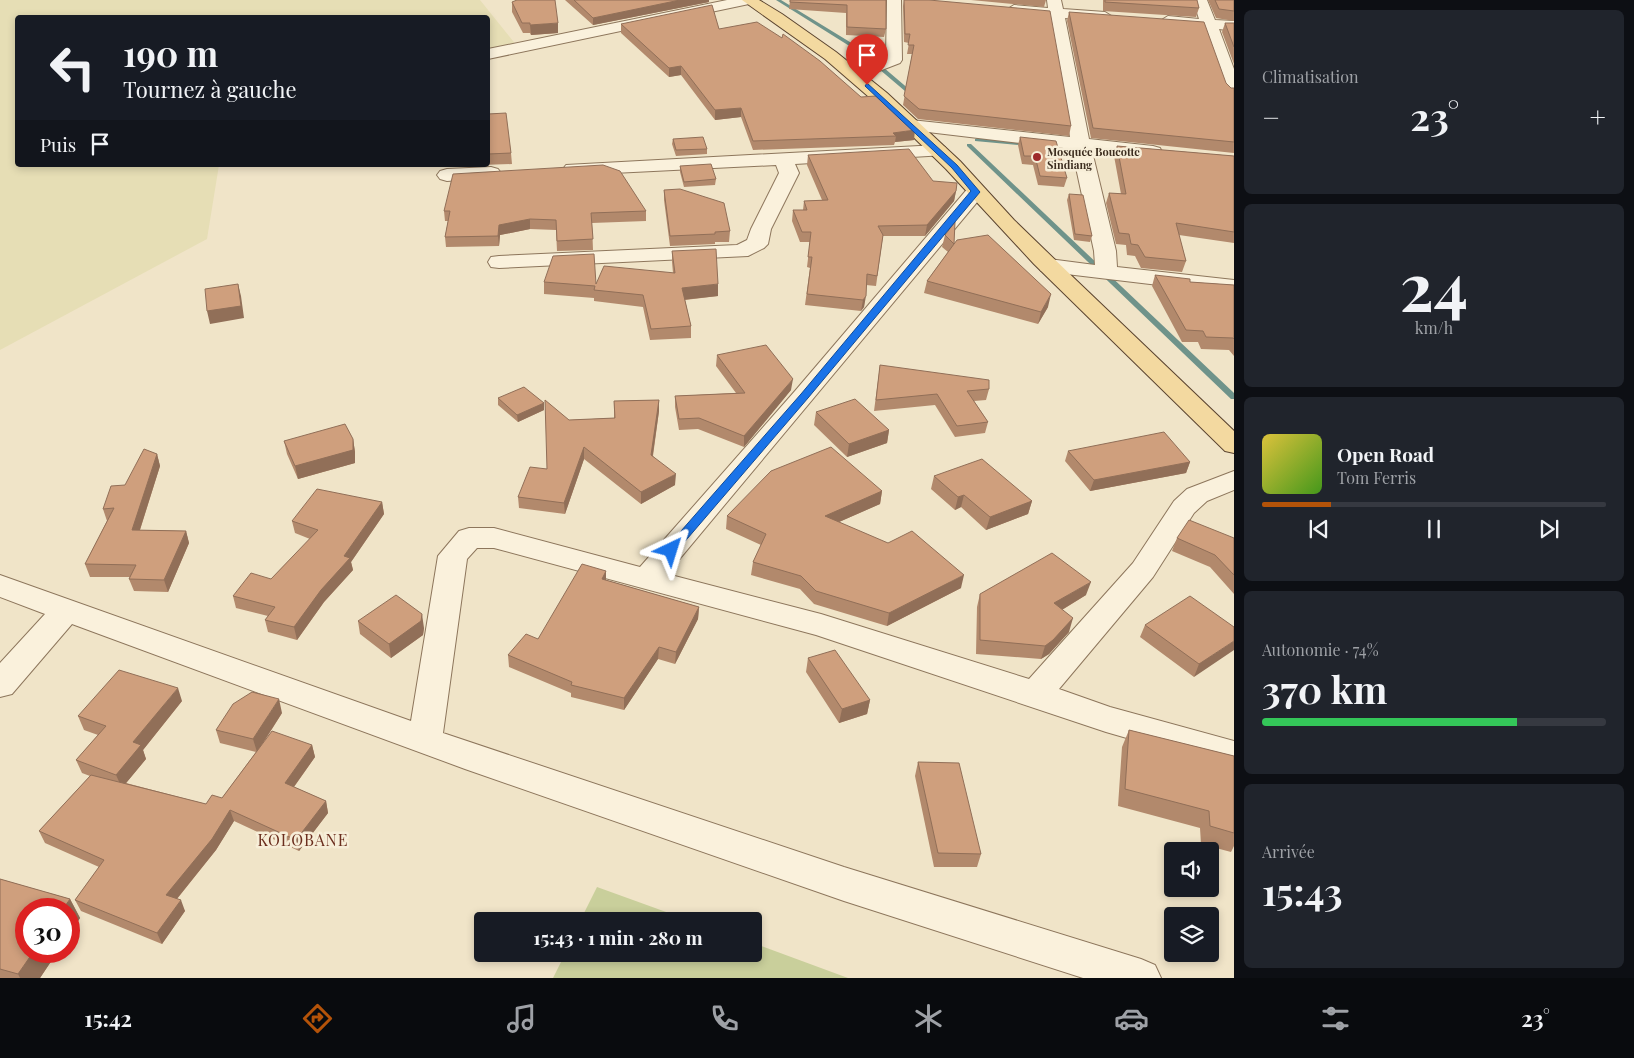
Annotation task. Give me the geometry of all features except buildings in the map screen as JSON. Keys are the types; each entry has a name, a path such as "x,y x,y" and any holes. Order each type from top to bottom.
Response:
{"main road":[{"path":"749,0 798,29 855,74 911,125 1049,266 1234,445"}],"street":[{"path":"490,54 749,0"},
{"path":"855,74 894,60 894,0"},
{"path":"1200,0 1234,92"},
{"path":"1055,7 1081,146 1105,251 1106,273"},
{"path":"998,8 1055,7 1123,18"},
{"path":"1152,20 1234,26"},
{"path":"911,125 1081,146 1167,153"},
{"path":"556,170 938,151"},
{"path":"499,262 740,251 757,244 761,230 789,172 784,160"},
{"path":"447,175 506,172"},
{"path":"646,578 798,404 976,192"},
{"path":"1049,266 1234,286"},
{"path":"1036,694 1143,570 1184,507 1197,495 1234,480"},
{"path":"425,739 453,556 469,538 494,538 822,625 1036,694 1106,719 1234,755"},
{"path":"0,586 477,759 844,884 1141,978"},
{"path":"0,685 66,610"}],"shaded area":[{"path":"0,0 480,0 517,46 490,52 490,15 15,15 15,167 219,167 207,239 0,350"}],"green space":[{"path":"597,887 666,912 584,912"},
{"path":"762,946 848,978 553,978 561,962 762,962"}],"waterway":[{"path":"778,0 861,51 914,96"},
{"path":"977,140 1029,144"},
{"path":"969,145 1234,397"}],"place":[{"name":"Mosquée Boucotte Sindiang","path":"1037,157"}],"district":[{"name":"KOLOBANE","path":"303,839"}],"route":[{"path":"671,550 976,192 954,166 867,85"}]}
